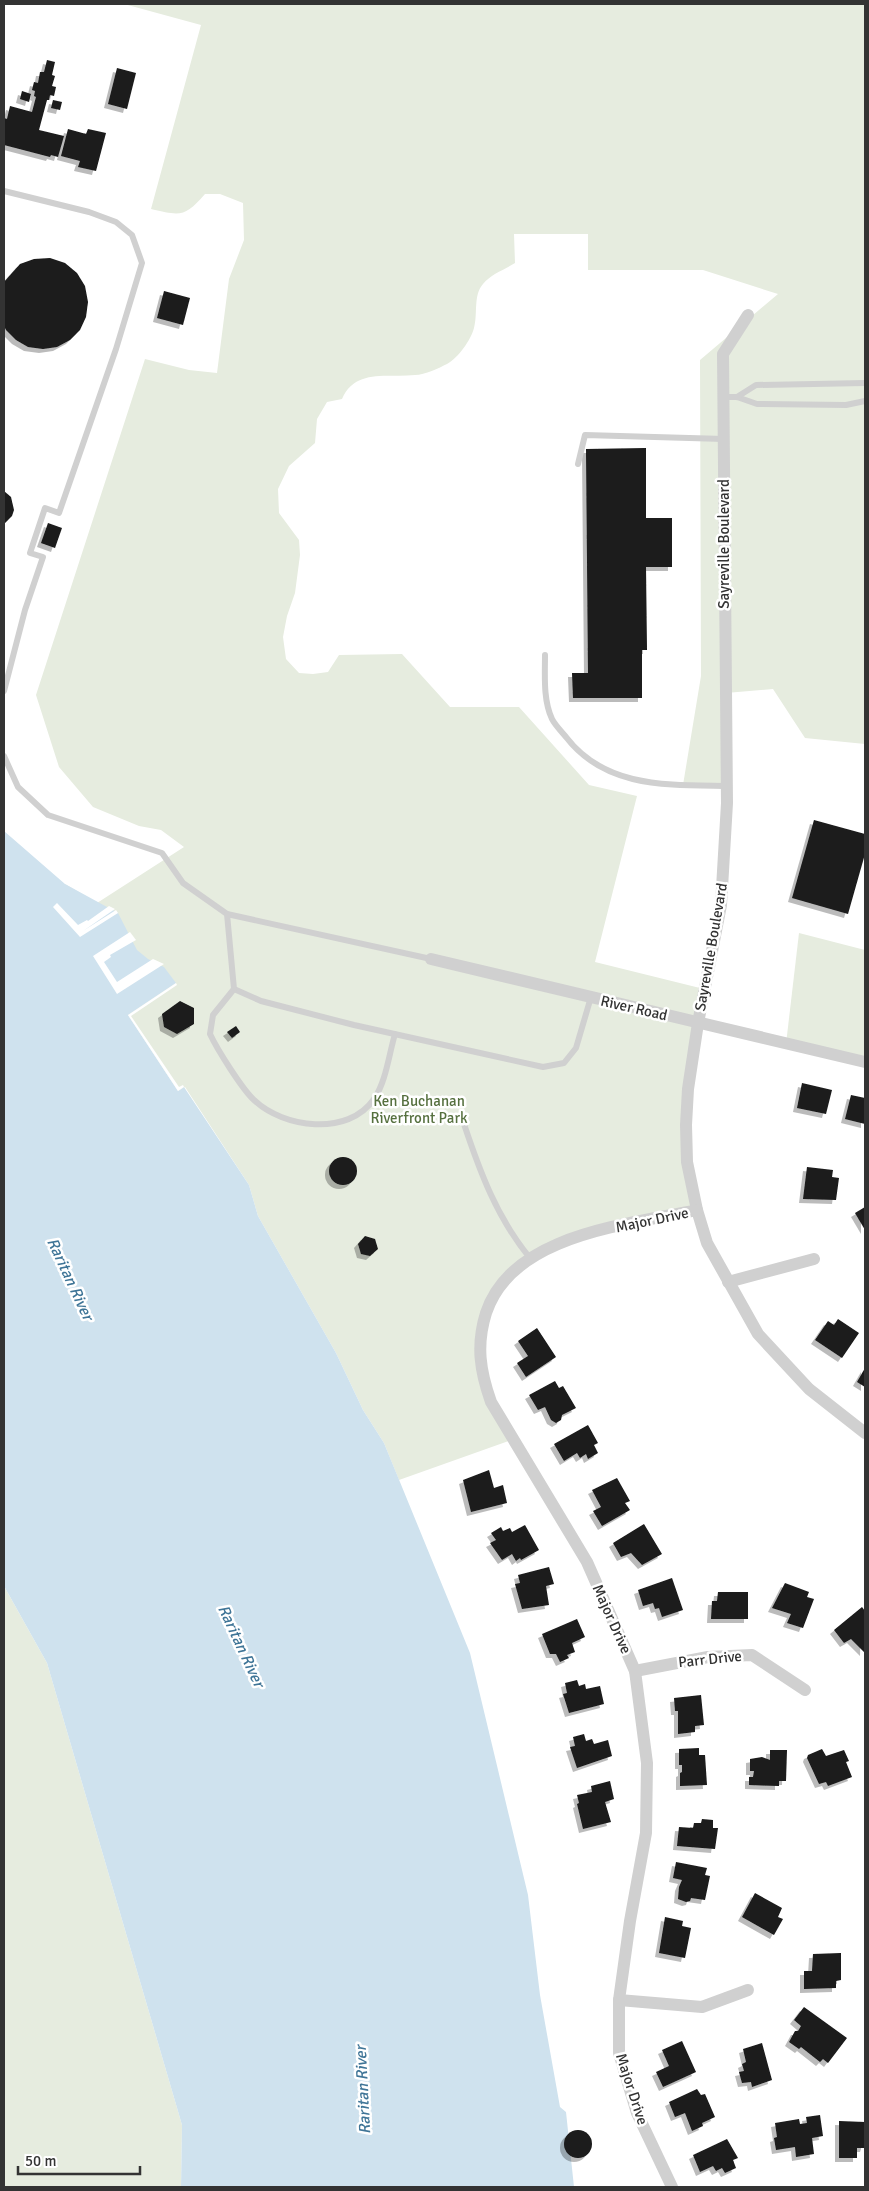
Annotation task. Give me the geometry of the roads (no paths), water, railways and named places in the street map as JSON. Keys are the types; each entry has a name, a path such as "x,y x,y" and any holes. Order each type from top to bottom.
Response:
{"street":[{"name":"Sayreville Boulevard","path":"748,315 723,354 726,786 721,905 698,1023 688,1089 686,1125 688,1162 697,1210 707,1243 758,1334 809,1389 865,1433"},
{"name":"River Road","path":"431,959 865,1062"},
{"name":"Major Drive","path":"672,2187 637,2113 619,2053 619,2000 630,1921 646,1832 647,1763 635,1671 587,1562 491,1402 481,1375 479,1347 482,1326 489,1304 500,1286 514,1270 530,1258 562,1242 697,1210"},
{"path":"728,1282 814,1259"},
{"name":"Parr Drive","path":"635,1671 708,1657 752,1655 805,1690"},
{"path":"619,2000 702,2007 748,1990"}],"lane":[{"path":"4,191 89,212 116,222 132,235 142,263 116,349 59,513 45,508 30,553 43,557 22,619 4,691"},
{"path":"737,397 756,385 865,383"},
{"path":"724,397 737,397 757,404 846,405 865,401"},
{"path":"578,464 585,435 724,439"},
{"path":"545,655 545,686 552,718 576,751 604,771 623,778 680,785 726,786"},
{"path":"4,756 18,787 48,815 162,853 183,883 228,914 431,959"},
{"path":"228,914 234,989 213,1015 209,1028 210,1034 252,1099 268,1112 292,1121 313,1124 339,1123 364,1109 374,1100 382,1082 395,1034"},
{"path":"234,989 261,1001 543,1068 564,1063 576,1048 591,997"},
{"path":"464,1124 478,1167 494,1205 530,1258"}],"water":[{"name":"Raritan River","path":"4,831 65,884 118,913 137,950 148,959 164,967 176,983 128,1015 178,1091 184,1087 249,1185 258,1216 336,1353 363,1410 384,1443 470,1653 528,1895 540,1995 560,2107 566,2112 574,2187 181,2187 182,2125 47,1663 4,1586"}],"park label":[{"name":"Ken Buchanan Riverfront Park","path":"419,1110"}]}
